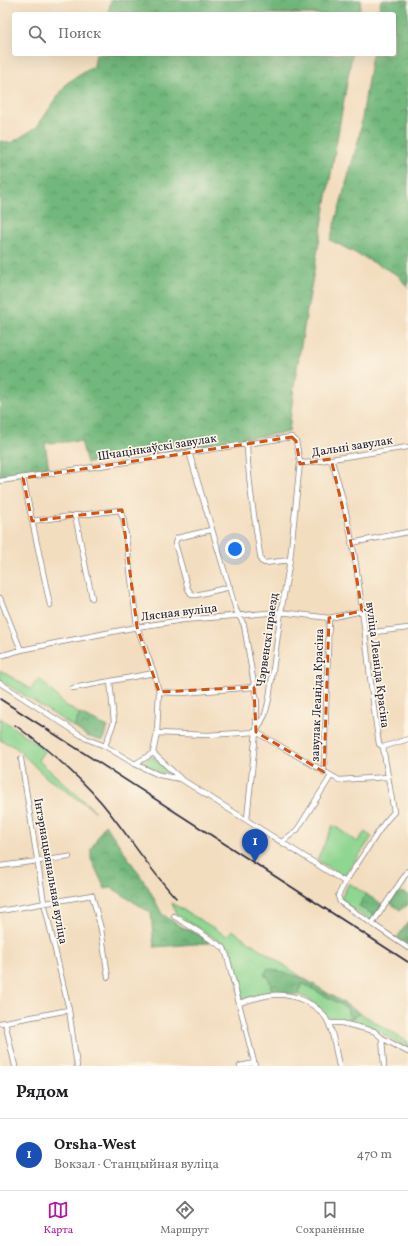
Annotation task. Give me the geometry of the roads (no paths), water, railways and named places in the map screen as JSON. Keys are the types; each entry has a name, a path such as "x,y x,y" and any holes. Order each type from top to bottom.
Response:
{"street":[{"name":"Шчацінкаўскі завулак","path":"0,481 292,437 296,442 300,462"},
{"path":"247,443 252,506 261,561 265,563 290,560"},
{"name":"Дальні завулак","path":"300,462 306,463 408,447"},
{"path":"157,733 208,735 256,732 257,702 244,625 236,610 189,452"},
{"name":"вуліца Леаніда Красіна","path":"331,459 337,476 351,543 366,633 370,687 379,744 383,747 394,812 385,822 345,882 338,896 340,902 408,948"},
{"name":"Чэрвенскі праезд","path":"247,820 256,732 265,715 269,698 290,560 300,462"},
{"path":"22,478 50,605"},
{"path":"32,522 120,510 124,521 137,627 154,673 159,692 157,733 152,752 135,764"},
{"path":"75,515 92,598"},
{"path":"211,530 176,538 175,543 188,588 192,595 196,595 230,587"},
{"path":"351,543 408,532"},
{"path":"0,598 21,650"},
{"name":"Лясная вуліца","path":"0,656 21,650 137,627 183,620 281,612 329,618 362,611"},
{"name":"завулак Леаніда Красіна","path":"324,772 329,618"},
{"path":"366,633 408,628"},
{"path":"73,688 154,673"},
{"path":"105,746 114,722 110,681"},
{"path":"0,683 87,739 105,746 135,764 159,775 181,779"},
{"path":"159,692 182,693 254,687"},
{"name":"завулак Леаніда Красіна","path":"256,732 339,780 388,776"},
{"path":"383,747 408,739"},
{"path":"152,752 181,779 283,841 345,882"},
{"name":"Інтэрнацыянальная вуліца","path":"21,759 44,902 69,1010 77,1066"},
{"path":"283,841 297,830 331,776"},
{"path":"0,866 69,857"},
{"path":"372,924 408,871"},
{"path":"0,911 44,902 92,895 101,929 108,977"},
{"path":"174,916 224,948 254,1064 240,1066"},
{"path":"239,1003 270,995 287,996 312,1004 329,1023 338,1066"},
{"path":"15,1066 3,1023 69,1010"},
{"path":"329,1023 342,1023 374,1031 382,1038 408,1052"},
{"path":"382,1038 384,1066"}],"railway":[{"path":"0,699 408,962"},
{"path":"15,725 60,761 91,791 111,814 156,875 176,898"}],"place":[{"name":"Orsha-West","path":"255,862"}]}
